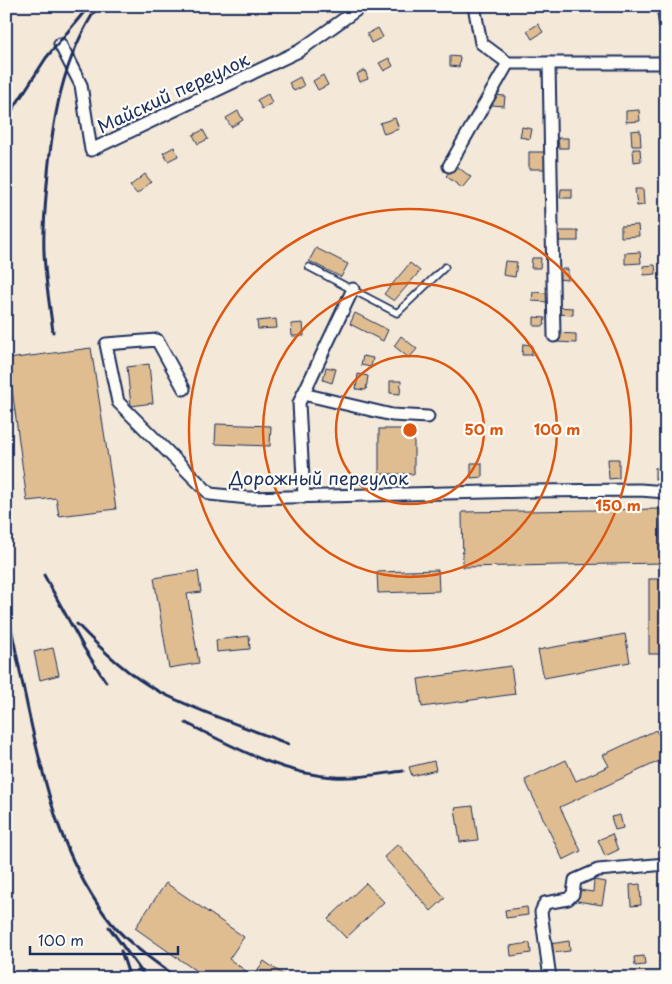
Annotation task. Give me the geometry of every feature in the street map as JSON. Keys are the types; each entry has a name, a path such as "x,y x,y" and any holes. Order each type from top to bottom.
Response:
{"street":[{"name":"Майский переулок","path":"60,44 81,85 92,150 299,52 362,6"},
{"path":"474,6 481,43 508,63 666,63"},
{"path":"663,6 666,27"},
{"path":"550,62 554,336"},
{"path":"449,166 508,63"},
{"path":"304,497 299,403 353,289"},
{"name":"Дорожный переулок","path":"184,389 157,340 106,344 118,402 210,494 248,498 538,491 640,490 666,492"},
{"path":"303,394 392,415 428,417"},
{"path":"550,978 541,912 545,903 568,899 573,894 575,880 598,870 666,864"}],"lane":[{"path":"309,267 397,313 445,267"}],"building":[{"path":"480,6 495,6 495,10 480,9"},
{"path":"538,24 543,32 532,39 527,31"},
{"path":"378,28 383,37 371,43 367,34"},
{"path":"450,56 460,57 459,67 450,66"},
{"path":"389,58 393,66 384,71 379,63"},
{"path":"365,70 368,79 360,82 357,74"},
{"path":"323,75 328,85 318,90 313,81"},
{"path":"300,77 304,86 294,91 289,83"},
{"path":"268,94 272,103 262,109 257,100"},
{"path":"493,95 505,96 504,106 492,105"},
{"path":"639,110 640,121 626,122 626,111"},
{"path":"238,111 243,120 231,127 226,118"},
{"path":"395,118 399,129 384,134 380,123"},
{"path":"522,127 532,129 530,139 520,137"},
{"path":"203,130 208,139 198,144 193,135"},
{"path":"640,130 641,146 632,146 631,131"},
{"path":"558,138 568,138 568,148 559,148"},
{"path":"174,147 178,156 168,161 163,153"},
{"path":"633,149 640,149 641,161 634,162"},
{"path":"529,152 545,152 545,169 529,169"},
{"path":"455,165 471,177 462,188 446,176"},
{"path":"145,174 151,182 137,194 130,186"},
{"path":"561,189 572,189 572,198 560,198"},
{"path":"635,189 643,189 644,205 637,206"},
{"path":"638,225 639,236 621,237 621,226"},
{"path":"559,231 578,231 578,241 559,241"},
{"path":"316,248 348,264 341,277 309,261"},
{"path":"640,252 641,263 625,264 625,253"},
{"path":"532,258 541,258 540,268 531,268"},
{"path":"505,261 517,262 515,277 503,275"},
{"path":"410,263 420,271 394,301 384,294"},
{"path":"655,265 656,274 644,275 643,266"},
{"path":"557,269 568,269 568,280 557,279"},
{"path":"533,292 547,293 547,302 532,301"},
{"path":"555,307 573,308 573,315 555,314"},
{"path":"355,313 388,330 383,341 350,324"},
{"path":"534,317 545,318 544,326 534,326"},
{"path":"276,319 277,328 258,329 257,321"},
{"path":"303,323 304,336 292,336 291,324"},
{"path":"556,333 576,334 576,343 556,342"},
{"path":"401,336 417,349 409,358 394,346"},
{"path":"523,344 532,345 532,355 522,355"},
{"path":"91,348 116,509 59,516 56,498 27,501 8,359"},
{"path":"363,356 373,358 371,367 361,365"},
{"path":"149,364 153,403 131,406 127,367"},
{"path":"326,367 336,369 332,383 323,380"},
{"path":"358,374 368,376 366,390 356,389"},
{"path":"390,381 401,381 400,394 390,393"},
{"path":"216,424 271,426 270,446 215,444"},
{"path":"379,429 414,429 414,474 379,474"},
{"path":"608,459 619,459 619,478 609,479"},
{"path":"471,463 482,463 482,477 471,478"},
{"path":"655,468 666,468 666,479 655,479"},
{"path":"660,509 661,563 463,567 462,512"},
{"path":"438,570 439,591 378,593 377,572"},
{"path":"198,571 201,592 187,594 199,663 169,668 154,578"},
{"path":"649,579 666,579 666,654 649,654"},
{"path":"625,634 630,662 544,678 538,650"},
{"path":"249,636 250,649 217,652 216,640"},
{"path":"53,648 59,675 40,680 34,652"},
{"path":"511,666 515,694 422,707 418,679"},
{"path":"656,730 666,751 666,758 560,807 581,851 563,860 525,780 566,760 576,781 609,766 603,755"},
{"path":"434,761 436,770 412,776 409,767"},
{"path":"473,806 478,840 460,842 455,808"},
{"path":"620,815 623,828 615,830 611,817"},
{"path":"612,834 618,850 605,856 598,840"},
{"path":"398,844 445,898 431,911 384,857"},
{"path":"594,880 606,882 602,905 577,901 579,890 593,892"},
{"path":"166,883 244,937 229,959 253,976 264,961 288,978 206,978 135,928"},
{"path":"366,883 384,902 346,938 328,919"},
{"path":"640,884 641,905 631,906 630,885"},
{"path":"527,907 528,915 506,918 505,910"},
{"path":"569,941 570,951 552,953 550,944"},
{"path":"530,943 531,953 511,956 510,946"},
{"path":"644,956 645,965 635,966 634,957"}],"railway":[{"path":"6,120 46,58 89,6"},
{"path":"53,332 45,272 44,244 52,137 67,69 86,26 98,6"},
{"path":"44,575 84,648 106,682"},
{"path":"6,601 38,753 51,802 68,849 90,893 112,924 138,949 177,978"},
{"path":"77,624 116,661 149,686 191,707 288,744"},
{"path":"186,723 257,758 295,771 314,775 342,777 368,776 403,771"},
{"path":"109,927 146,978"},
{"path":"121,951 130,978"}]}
